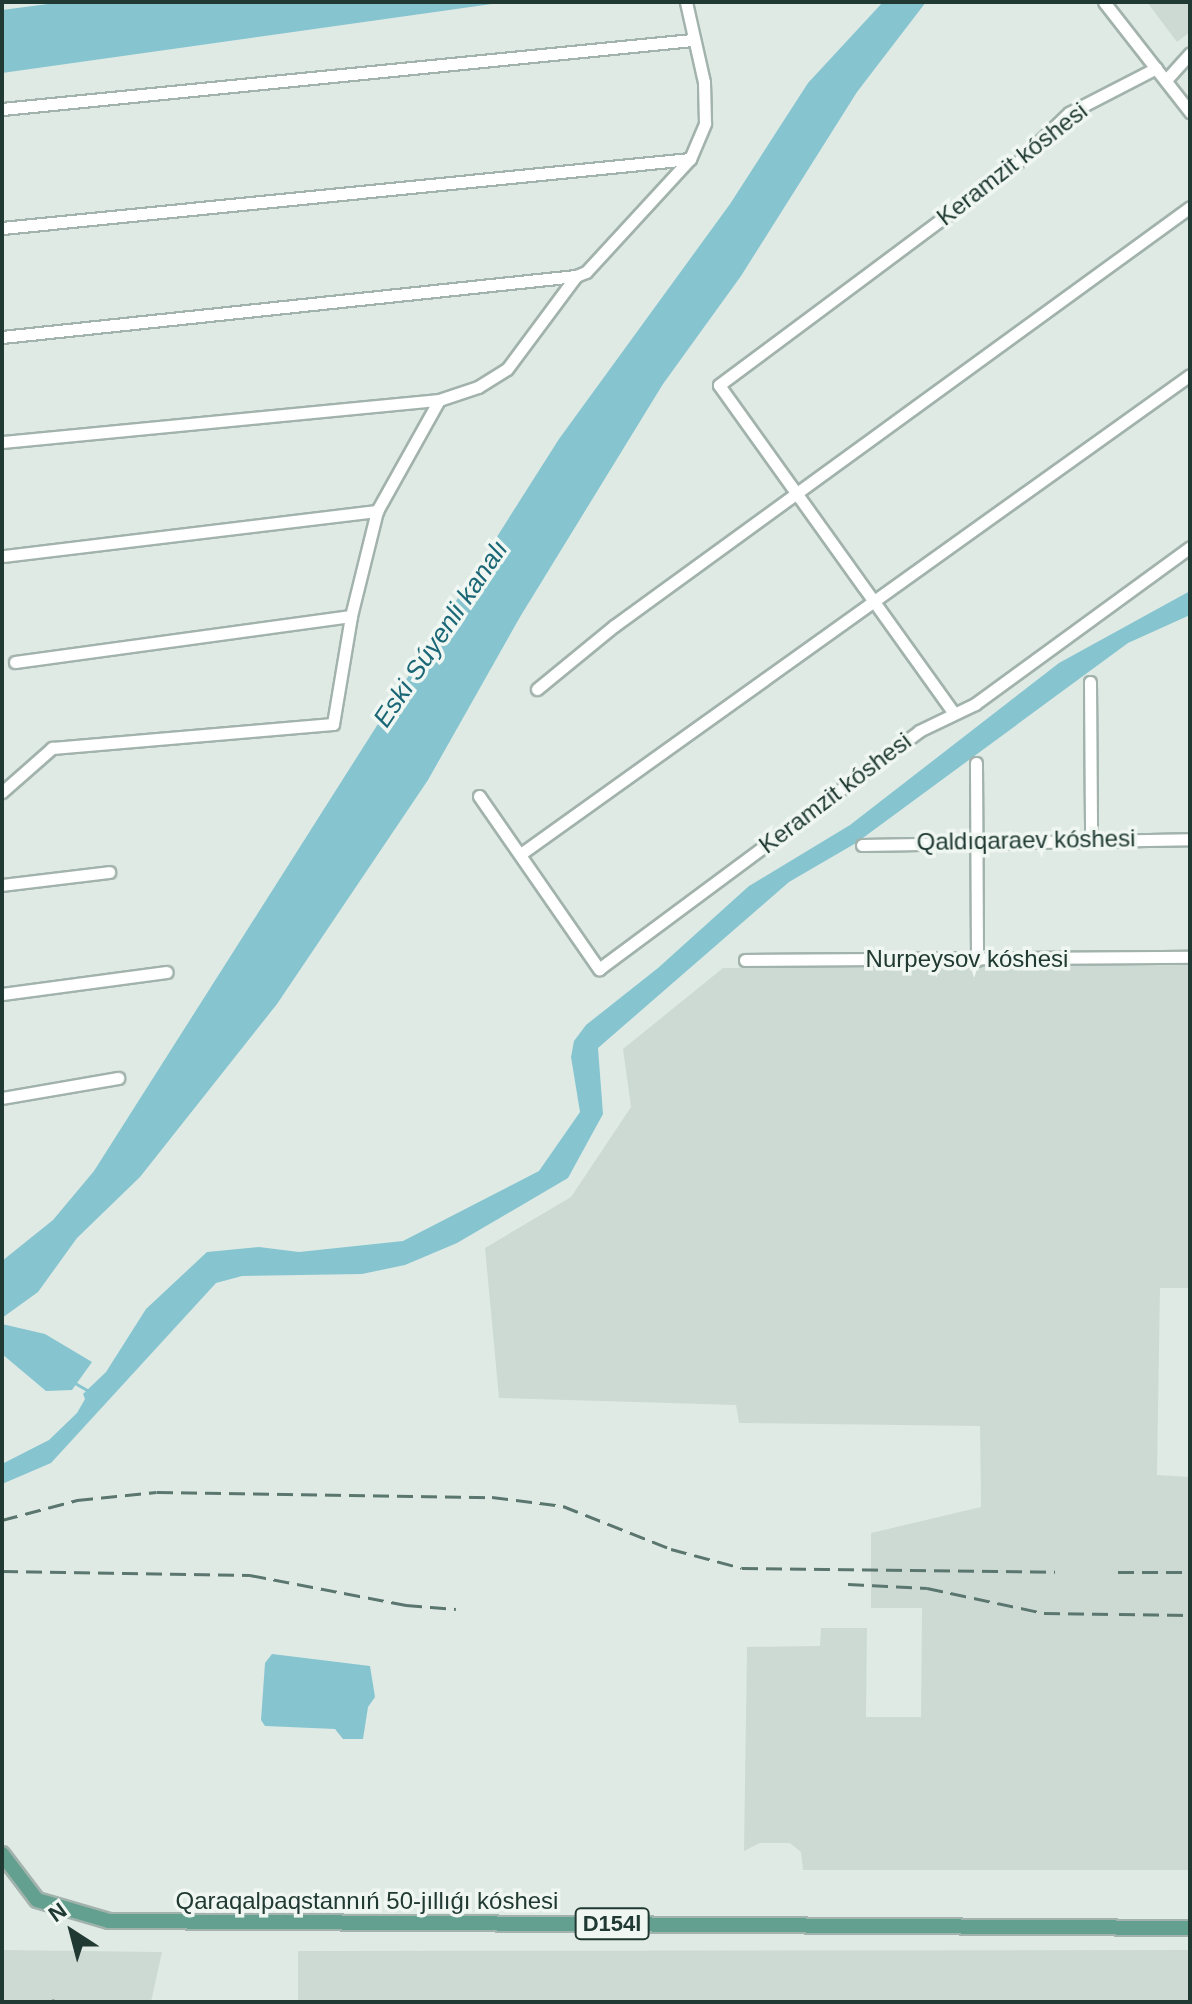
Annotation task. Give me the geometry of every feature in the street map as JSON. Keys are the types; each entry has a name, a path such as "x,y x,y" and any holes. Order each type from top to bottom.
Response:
{"main road":[{"name":"Qaraqalpaqstannıń 50-jıllıǵı kóshesi","path":"2,1854 37,1900 109,1921 1190,1928"}],"street":[{"path":"2,337 576,276 586,272 690,159 705,123 704,82 692,40 686,2"},
{"path":"1104,2 1190,112"},
{"path":"2,109 692,40"},
{"path":"1166,80 1190,53"},
{"name":"Keramzit kóshesi","path":"797,495 719,385 1017,163 1069,113 1156,68"},
{"path":"2,228 690,159"},
{"path":"537,689 614,626 1190,207"},
{"path":"2,442 439,400 478,387 507,369 576,276"},
{"path":"522,853 1190,375"},
{"path":"2,792 52,748 333,724 351,616 377,511 439,400"},
{"path":"797,495 953,712"},
{"path":"4,556 377,511"},
{"name":"Keramzit kóshesi","path":"479,796 522,853 599,969 919,731 975,704 1190,547"},
{"path":"15,662 351,616"},
{"path":"1090,682 1091,837"},
{"path":"976,763 979,839 977,960"},
{"name":"Qaldıqaraev kóshesi","path":"862,845 979,839 1190,839"},
{"path":"2,885 109,872"},
{"name":"Nurpeysov kóshesi","path":"745,960 1190,957"},
{"path":"2,994 167,972"},
{"path":"2,1098 118,1078"}],"shaded area":[{"path":"1147,2 1190,2 1190,32 1177,42"},
{"path":"1190,965 1190,1288 1160,1288 1157,1475 1190,1477 1190,1870 803,1870 801,1852 790,1843 760,1843 744,1851 747,1647 820,1646 821,1628 867,1628 866,1717 921,1717 922,1608 871,1608 871,1533 981,1507 980,1426 739,1423 736,1405 499,1398 485,1248 571,1197 631,1107 623,1049 723,968"},
{"path":"2,1950 162,1952 151,2002 2,2002"},
{"path":"1190,1950 1190,2002 298,2002 298,1951"}],"water":[{"path":"63,2 506,2 2,73 2,10"},
{"name":"Eski Súyenli kanalı","path":"883,2 926,2 857,92 741,276 663,384 520,617 428,780 277,1004 140,1177 77,1238 38,1292 2,1318 2,1261 53,1220 94,1171 559,439 730,204 808,83"},
{"path":"1190,591 1190,615 1128,643 856,843 789,882 598,1048 603,1114 568,1178 457,1243 405,1265 362,1274 242,1276 216,1283 51,1463 2,1484 2,1464 49,1440 77,1413 85,1399 83,1394 106,1372 146,1309 207,1252 259,1247 299,1252 403,1241 539,1171 580,1112 571,1057 574,1041 586,1025 658,968 749,886 850,825 1059,663"},
{"path":"2,1324 45,1334 92,1362 72,1390 46,1391 2,1354"},
{"path":"272,1654 370,1666 375,1697 368,1707 363,1739 343,1739 335,1729 265,1726 261,1720 265,1663"}],"waterway":[{"path":"73,1382 87,1390"}],"railway":[{"path":"2,1520 77,1500 157,1492 492,1497 563,1506 671,1549 742,1568 1055,1572"},
{"path":"2,1571 250,1575 406,1605 456,1609"},
{"path":"1118,1572 1190,1572"},
{"path":"848,1584 927,1588 1044,1613 1113,1614"},
{"path":"1119,1614 1190,1615"}]}
